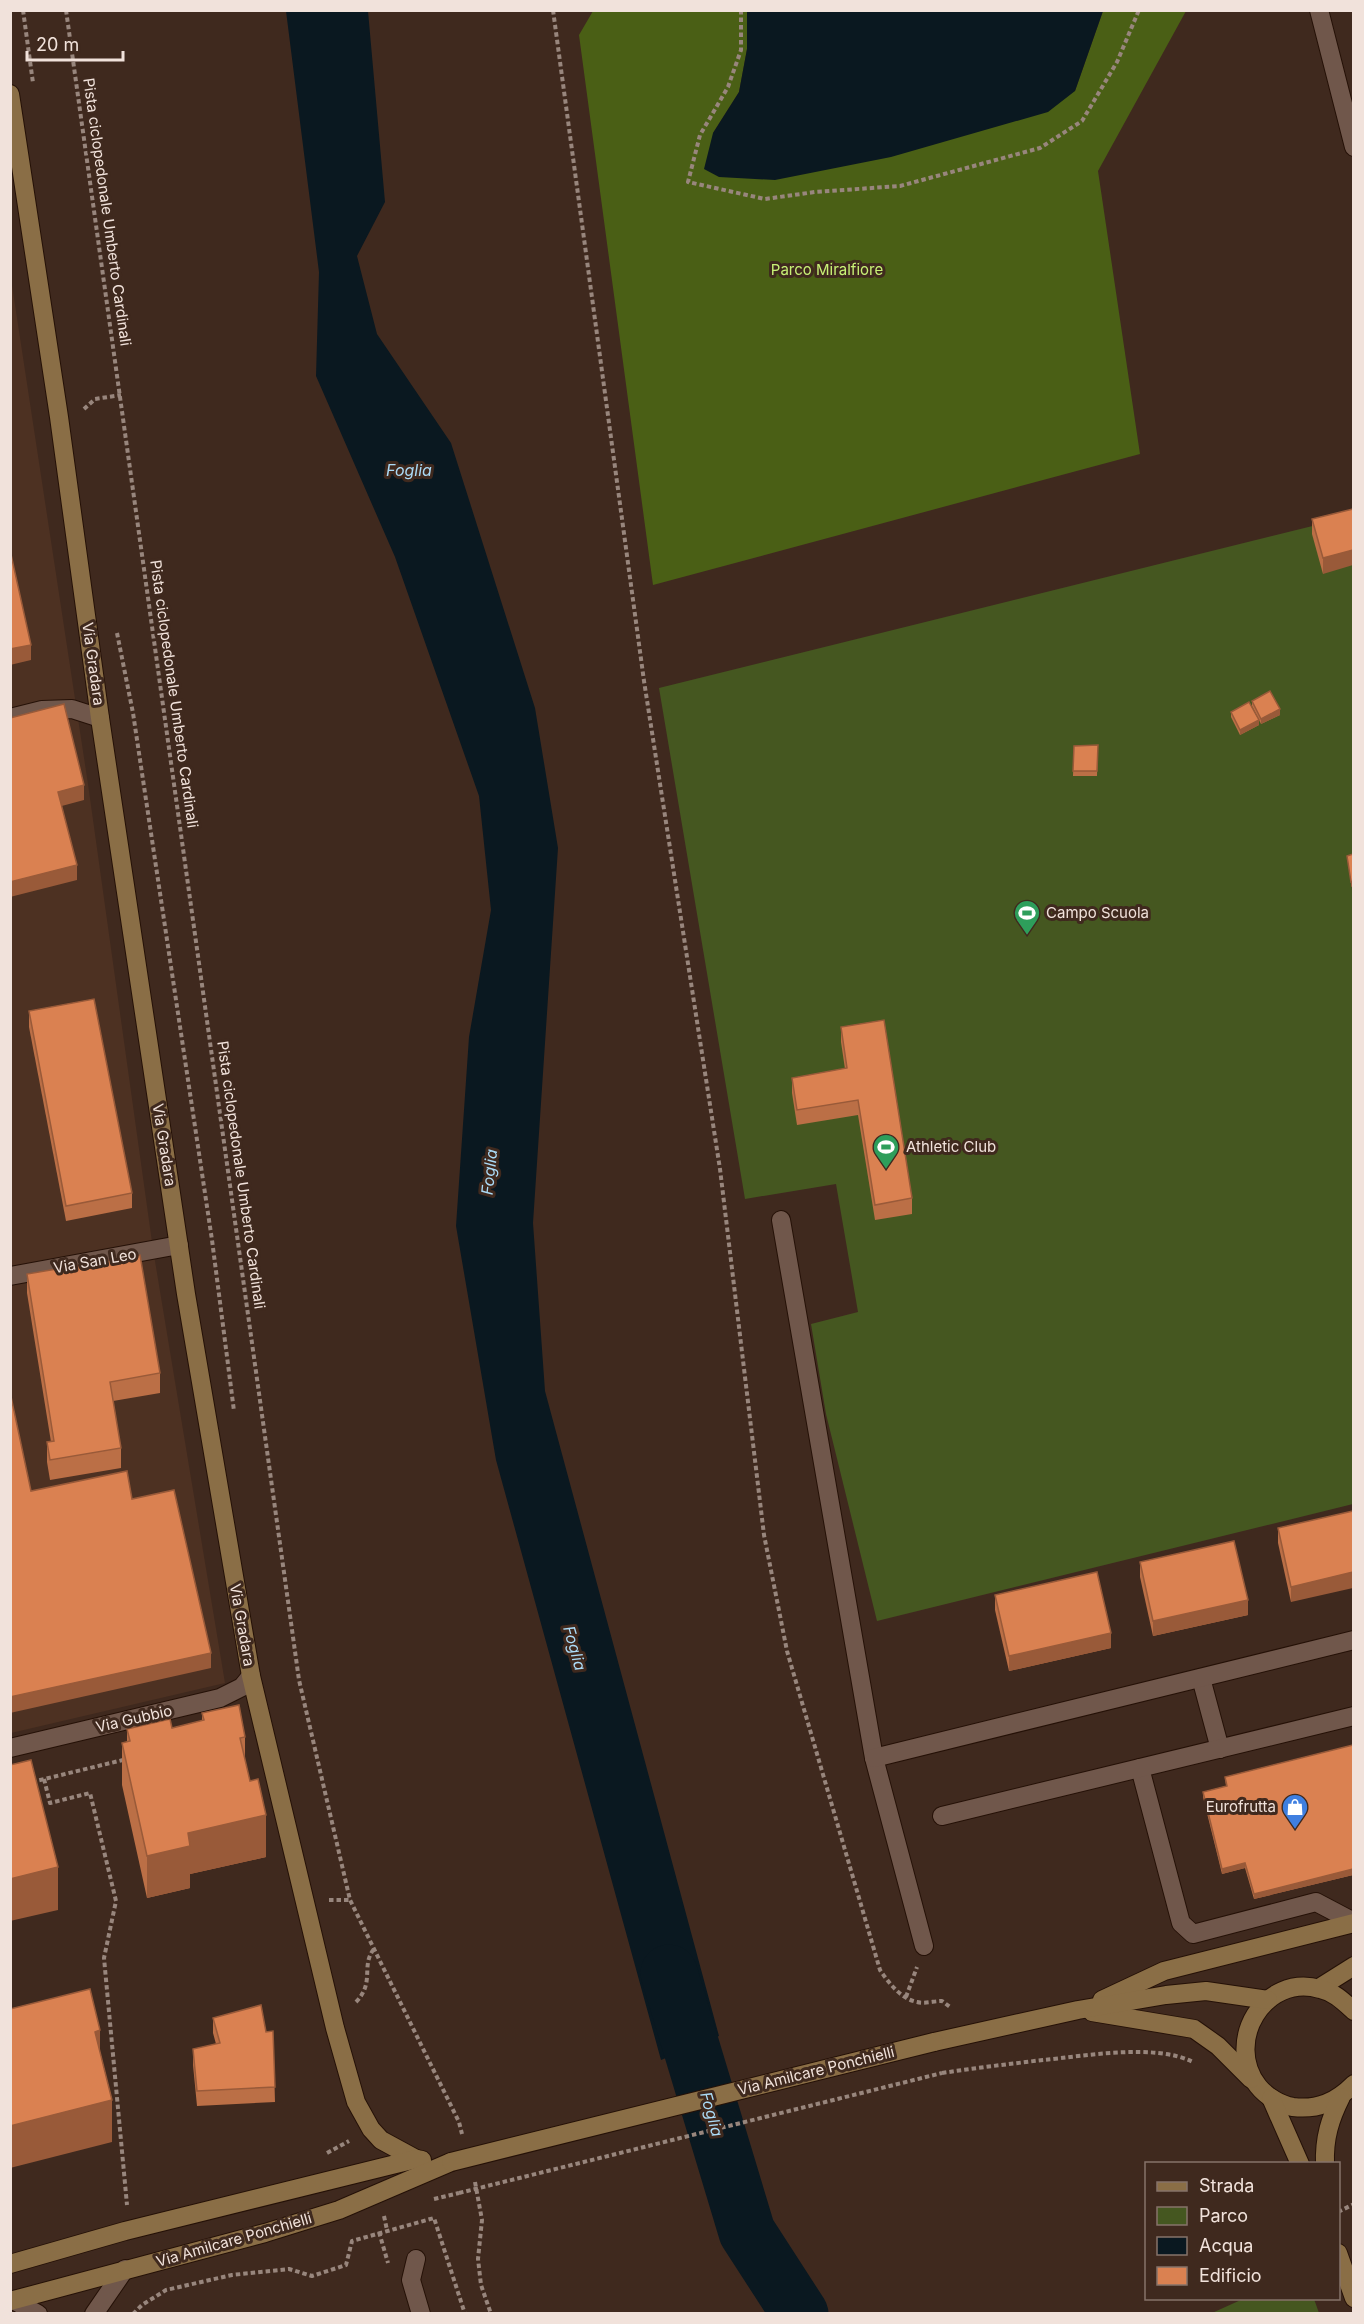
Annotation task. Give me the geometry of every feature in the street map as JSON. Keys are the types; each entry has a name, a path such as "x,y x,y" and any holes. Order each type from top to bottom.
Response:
{"main road":[{"name":"Via Gradara","path":"10,94 13,129 61,428 100,718 179,1245 219,1496 251,1676 332,2017 356,2102 371,2130 381,2140 416,2159"},
{"path":"1078,2010 1164,1971 1353,1922"},
{"name":"Via Amilcare Ponchielli","path":"1255,2082 1247,2065 1244,2047 1247,2030 1255,2013 1268,2000 1284,1991 1301,1987 1319,1988 1353,1966"},
{"path":"1319,1988 1338,1996 1353,2011"},
{"name":"Via Amilcare Ponchielli","path":"12,2300 265,2233 339,2210 451,2162 934,2042 1078,2010 1166,1995 1206,1991 1268,2000"},
{"name":"Via Amilcare Ponchielli","path":"1078,2010 1194,2029 1218,2046 1271,2098 1287,2106 1306,2109 1325,2106 1348,2090"},
{"path":"1325,2162 1324,2146 1330,2118 1348,2090"},
{"path":"1271,2098 1300,2162"},
{"name":"Via Amilcare Ponchielli","path":"10,2264 124,2231 416,2159 451,2162"},
{"path":"1340,2259 1353,2298"}],"street":[{"path":"1319,10 1353,147"},
{"path":"10,718 42,710 72,709 100,718"},
{"path":"781,1220 874,1758 924,1946"},
{"name":"Via San Leo","path":"10,1276 179,1245"},
{"path":"874,1758 1353,1640"},
{"name":"Via Gubbio","path":"10,1748 220,1698 242,1687 251,1676"},
{"path":"1201,1678 1220,1749"},
{"path":"942,1816 1353,1716"},
{"path":"1140,1768 1181,1923 1193,1934 1316,1902 1353,1922"},
{"path":"416,2259 411,2280 421,2313"},
{"path":"94,2313 126,2270"},
{"path":"12,2300 38,2313"}],"path":[{"name":"Pista ciclopedonale Umberto Cardinali","path":"66,10 299,1680 350,1900 459,2122 465,2143"},
{"path":"553,10 644,681 720,1169 764,1535 786,1651 880,1970 891,1985 906,1997 918,2003 942,2001 950,2007"},
{"path":"741,10 741,50 728,87 700,135 688,182 765,199 815,192 900,186 1040,148 1082,121 1117,62 1139,10"},
{"path":"78,414 94,399 121,395"},
{"name":"Via Gradara","path":"116,632 136,736 212,1240 234,1412"},
{"path":"22,1784 137,1757"},
{"path":"44,1779 50,1803 90,1793 116,1902 104,1958 127,2205"},
{"path":"320,1900 350,1900"},
{"path":"356,2002 366,1992 369,1955 373,1949"},
{"path":"459,2193 942,2073 1096,2054 1162,2053 1184,2058 1200,2066"},
{"path":"474,2175 483,2220 478,2259 481,2285 491,2313"},
{"path":"133,2313 166,2290 232,2275 289,2269 312,2276 346,2265 352,2241 387,2230 383,2212"},
{"path":"379,2232 390,2269"}],"shaded area":[{"path":"10,272 88,784 153,1249 225,1683 11,1733"}],"green space":[{"name":"Parco Miralfiore","path":"593,11 747,11 747,49 739,92 713,133 1075,91 1103,11 1186,11 1098,171 1140,454 653,585 579,35"},
{"name":"Campo Scuola","path":"1353,516 1353,1504 877,1621 826,1414 811,1324 858,1312 836,1184 745,1199 659,688"},
{"path":"1241,2300 1314,2300 1319,2313 1212,2313"}],"water":[{"name":"Foglia","path":"286,11 368,11 385,202 357,256 377,334 451,443 535,708 558,848 533,1223 545,1391 719,2036 661,2060 496,1460 456,1226 469,1037 491,910 479,796 395,557 316,376 319,272"},
{"path":"747,11 1103,11 1075,91 1048,112 891,157 775,180 719,177 704,169 713,133 739,92 747,49"}],"building":[{"path":"1353,509 1353,550 1323,558 1312,519"},
{"path":"10,550 31,645 10,649"},
{"path":"1270,691 1280,709 1261,719 1252,701"},
{"path":"1249,702 1259,720 1240,730 1231,712"},
{"path":"64,704 84,785 58,792 77,865 10,882 10,718"},
{"path":"1098,745 1097,771 1073,771 1074,746"},
{"path":"1353,854 1353,881 1351,882 1347,856"},
{"path":"94,999 132,1193 66,1206 29,1011"},
{"name":"Athletic Club","path":"884,1020 912,1198 875,1205 858,1100 797,1110 792,1078 847,1068 841,1027"},
{"path":"140,1255 160,1373 110,1382 121,1448 50,1460 47,1442 54,1441 27,1274"},
{"path":"10,1392 31,1491 127,1471 132,1499 174,1490 211,1653 10,1697"},
{"path":"1353,1511 1353,1572 1291,1587 1278,1528"},
{"path":"1234,1541 1248,1600 1153,1621 1140,1562"},
{"path":"1097,1572 1111,1633 1009,1656 995,1595"},
{"path":"239,1705 245,1737 240,1738 250,1781 258,1779 266,1815 188,1833 190,1846 147,1856 122,1743 130,1741 127,1729 170,1719 172,1728 204,1720 202,1713"},
{"name":"Eurofrutta","path":"1353,1745 1353,1869 1254,1894 1245,1863 1222,1869 1203,1792 1227,1786 1225,1777"},
{"path":"31,1760 58,1867 10,1879 10,1765"},
{"path":"90,1989 100,2030 95,2032 112,2100 10,2126 10,2009"},
{"path":"261,2005 266,2032 273,2031 275,2087 197,2091 193,2049 220,2043 213,2018"}],"waterway":[{"name":"Foglia","path":"669,1973 747,2232 800,2314"}],"place":[{"name":"Campo Scuola","path":"1027,936"},
{"name":"Athletic Club","path":"886,1170"},
{"name":"Eurofrutta","path":"1295,1830"}]}
